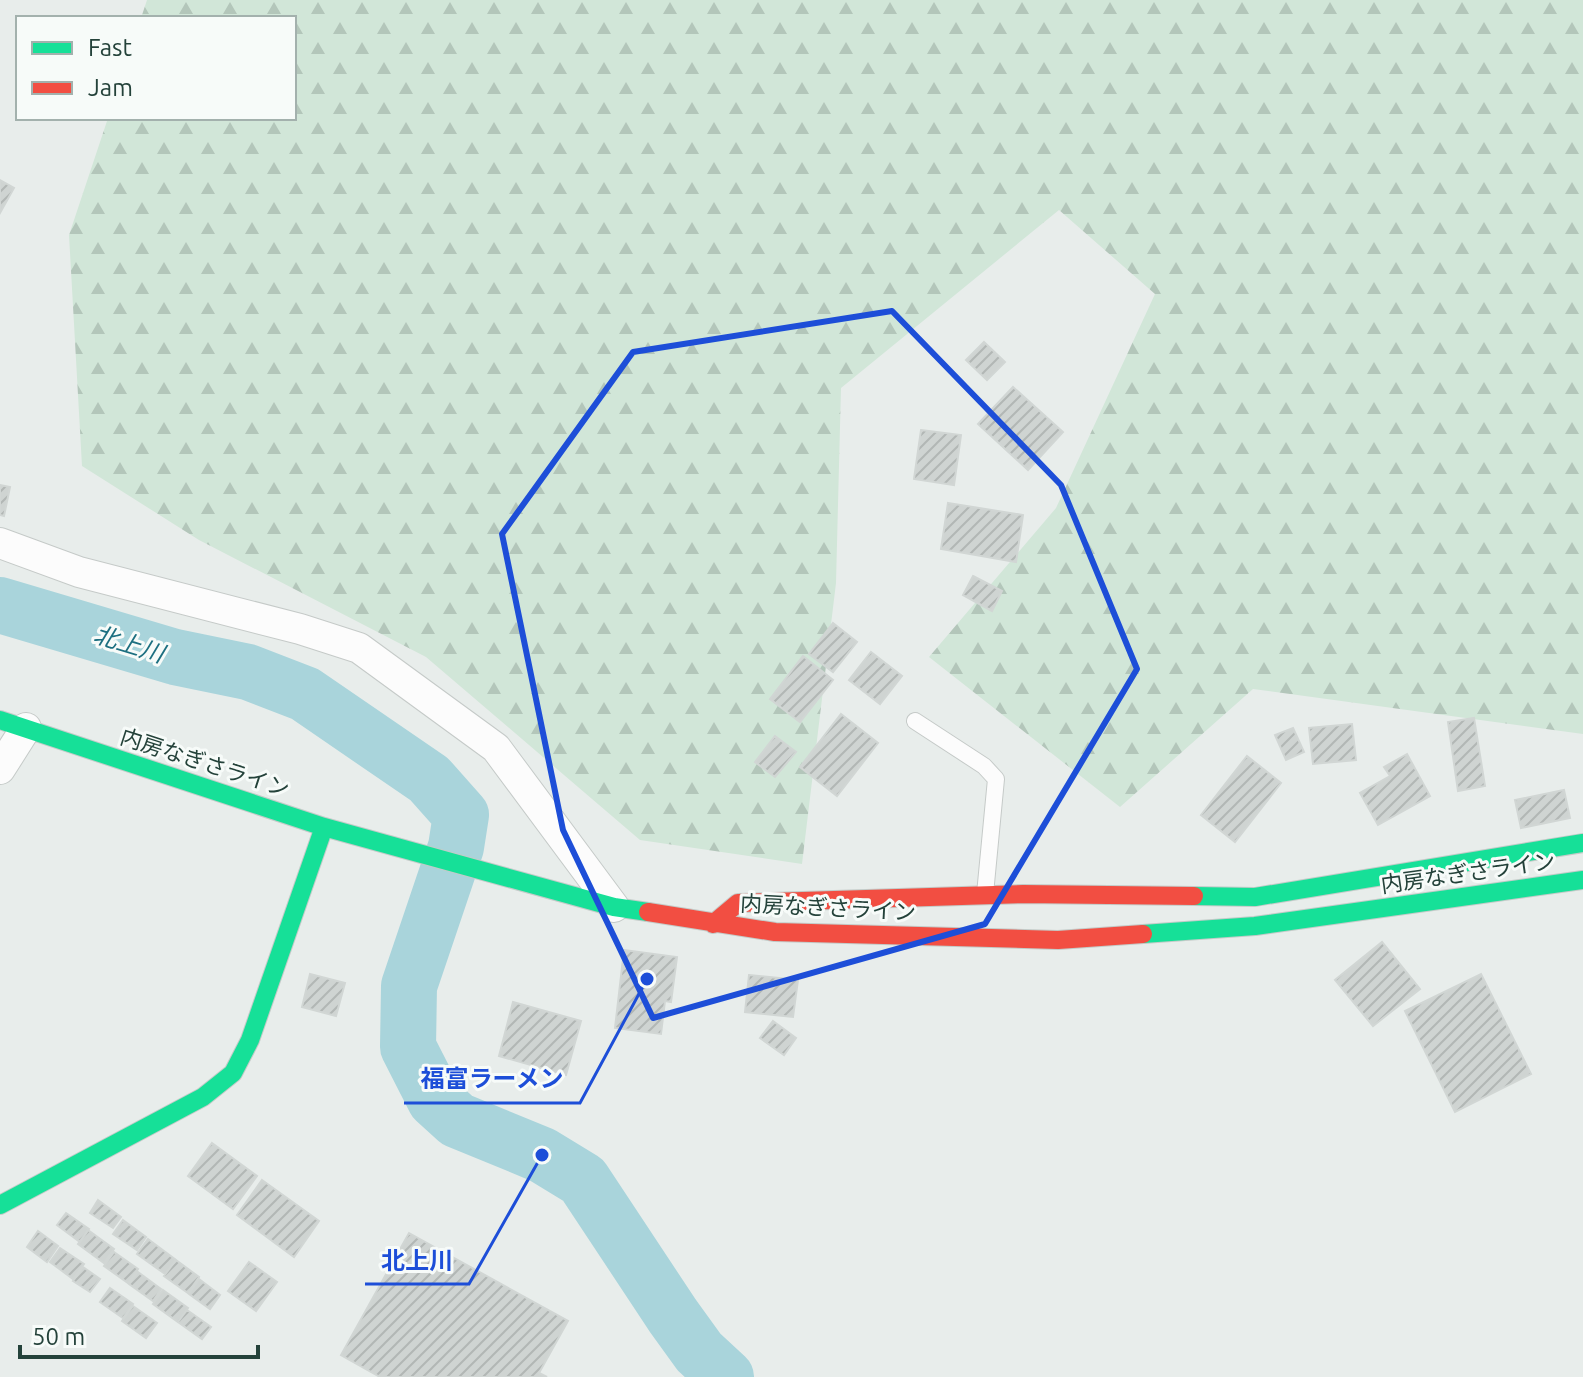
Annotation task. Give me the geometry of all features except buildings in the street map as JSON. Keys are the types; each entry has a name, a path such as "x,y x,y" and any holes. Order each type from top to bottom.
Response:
{"main road":[{"name":"内房なぎさライン","path":"13,724 324,827 614,907 775,932 1058,940 1255,926 1583,880"},
{"path":"0,1205 203,1097 233,1073 250,1040 324,827"},
{"path":"713,924 738,903 985,896 1255,897 1583,843"}],"street":[{"path":"0,543 79,572 300,629 359,648 496,748 614,907"},
{"path":"0,769 13,724"}],"lane":[{"path":"915,721 984,766 996,779 985,896"}],"highlighted area":[{"path":"892,311 1061,485 1137,669 985,924 653,1018 563,830 502,534 633,352"}],"green space":[{"path":"147,0 1583,0 1583,734 1253,689 1120,807 929,657 1056,508 1155,294 1059,210 841,388 836,583 802,864 640,840 426,657 199,540 82,466 69,235 107,120 296,120 296,16 142,16"}],"waterway":[{"name":"北上川","path":"0,605 175,657 248,672 305,694 429,779 461,815 456,847 409,986 408,1047 435,1100 457,1120 542,1155 583,1180 699,1352 726,1377"}],"traffic: fast":[{"path":"0,720 324,827 614,907 648,912"},
{"path":"0,1205 203,1097 233,1073 250,1040 324,827"},
{"path":"1194,896 1255,897 1583,843"},
{"path":"1143,934 1255,926 1583,880"}],"traffic: jam":[{"path":"713,924 738,903 1023,894 1194,896"},
{"path":"648,912 775,932 1058,940 1143,934"}],"place":[{"name":"福富ラーメン","path":"647,979"},
{"name":"北上川","path":"542,1155"}]}
